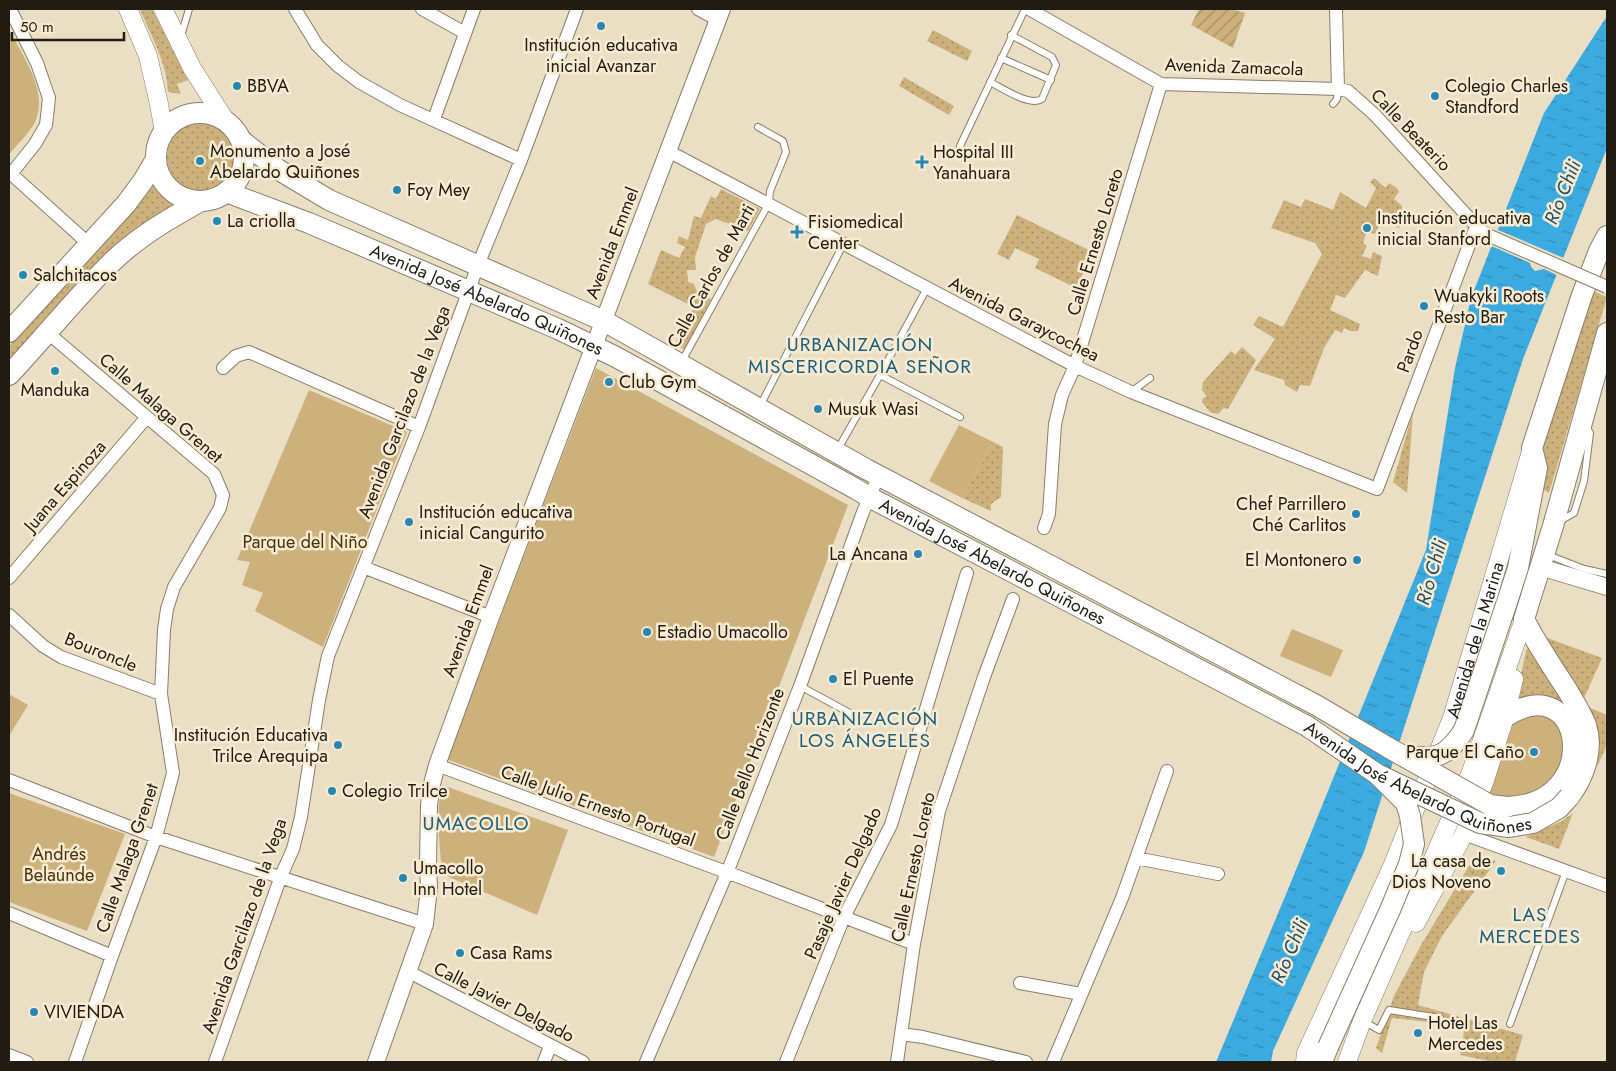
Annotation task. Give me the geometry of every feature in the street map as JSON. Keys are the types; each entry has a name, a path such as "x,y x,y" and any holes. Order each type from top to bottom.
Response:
{"main road":[{"path":"128,9 148,56 164,132"},
{"path":"163,9 192,68 224,120 242,141 244,162 241,173 232,187 210,200 187,199 175,193 165,184 158,172 156,159 159,140 164,132 171,123 181,117 192,114 214,115 224,120"},
{"name":"Avenida José Abelardo Quiñones","path":"242,141 279,170 329,200 604,321 836,452 1316,705 1490,805 1520,807 1533,804 1545,798 1558,788 1567,772 1572,757 1574,740 1569,723 1560,713 1546,707 1533,705 1517,709 1496,720"},
{"path":"9,332 126,204 156,159"},
{"name":"Avenida José Abelardo Quiñones","path":"226,192 309,223 468,290 558,329 616,357 868,497 1307,726 1377,774 1480,822 1509,827 1533,822 1558,808 1578,786 1588,757 1588,736 1580,711 1534,640 1522,626"},
{"path":"9,375 107,267 126,250 165,221 201,201"},
{"name":"Avenida de la Marina","path":"1305,1062 1306,1053 1391,869 1452,718 1532,448 1582,296 1607,236"},
{"path":"1371,1002 1464,834 1485,780 1496,720 1518,668 1522,626 1553,526 1607,332"},
{"path":"1397,752 1432,757 1446,752 1456,743 1464,730 1518,568 1537,468 1532,448"},
{"path":"1452,718 1454,734 1461,742 1472,742 1496,720"},
{"name":"Avenida de la Marina","path":"1347,1062 1362,1021 1406,918 1496,720"},
{"path":"1325,1055 1390,910 1409,864 1414,844 1406,803 1377,774"}],"street":[{"path":"10,9 37,63 49,98 46,125 35,144 10,173 88,244"},
{"path":"295,9 317,46 338,66 378,94 521,160"},
{"path":"422,9 465,33"},
{"path":"434,119 474,9"},
{"name":"Avenida Garcilazo de la Vega","path":"215,1062 281,876 293,849 301,817 319,700 328,656 419,427 468,290 521,160 577,9"},
{"path":"698,9 720,14"},
{"name":"Avenida Zamacola","path":"1029,9 1161,84 1338,89"},
{"path":"1336,9 1338,89"},
{"name":"Avenida Emmel","path":"376,1062 425,924 430,888 428,864 429,805 437,765 491,617 720,14"},
{"name":"Calle Ernesto Loreto","path":"1044,528 1049,514 1055,424 1062,396 1075,366 1161,84"},
{"name":"Calle Beaterio","path":"1338,89 1348,91 1375,115 1477,224 1480,230 1607,287"},
{"name":"Avenida Garaycochea","path":"668,151 1075,366 1131,392 1377,490"},
{"name":"Pardo","path":"1377,490 1477,224"},
{"name":"Calle Malaga Grenet","path":"48,333 214,474 223,495 220,508 174,587 167,609 164,630 161,694 173,774 156,837 112,956 76,1062"},
{"path":"223,368 236,356 249,352 419,427"},
{"name":"Juana Espinoza","path":"9,578 147,417"},
{"name":"Calle Bello Horizonte","path":"646,1062 727,873 800,686 868,497 879,475"},
{"path":"1542,560 1607,587"},
{"path":"363,567 491,617"},
{"name":"Pasaje Javier Delgado","path":"786,1062 844,917 891,825 967,572"},
{"name":"Calle Ernesto Loreto","path":"897,1062 914,944 939,811 984,677 1013,599"},
{"name":"Bouroncle","path":"9,615 43,646 61,657 161,694"},
{"name":"Calle Julio Ernesto Portugal","path":"437,765 914,944"},
{"path":"1053,1062 1122,898 1167,771"},
{"path":"9,780 156,837 425,924"},
{"path":"1464,834 1566,871 1606,883"},
{"path":"1136,858 1218,874"},
{"path":"9,913 112,956"},
{"name":"Calle Javier Delgado","path":"409,972 583,1062"},
{"path":"1020,983 1081,994"},
{"path":"901,1034 923,1037 1026,1062"},
{"path":"544,1062 550,1046"},
{"path":"9,1055 28,1062"}],"lane":[{"path":"179,42 189,9"},
{"path":"960,146 1011,35 1025,9"},
{"path":"990,82 1035,102 1042,99 1051,80 1056,65 1052,57 1011,35"},
{"path":"1001,58 1051,80"},
{"path":"1332,104 1337,98 1338,89"},
{"name":"Calle Carlos de Marti","path":"680,364 769,203 770,191 786,149 783,141 758,127"},
{"path":"758,409 844,243"},
{"path":"836,452 927,288"},
{"path":"880,375 960,416"},
{"path":"1131,392 1150,378"},
{"path":"1542,560 1607,574"},
{"path":"800,686 856,717"},
{"path":"1510,1024 1566,871"},
{"path":"1362,1021 1379,1030 1389,1010 1440,1018"}],"green space":[{"path":"140,9 152,9 188,80 177,84 181,94 168,92 162,60"},
{"path":"1199,9 1231,9 1245,13 1233,48 1191,25"},
{"path":"9,30 28,64 37,88 39,100 34,124 9,155"},
{"path":"933,30 972,51 967,61 927,41"},
{"path":"904,77 954,106 949,115 899,86"},
{"path":"201,123 214,126 225,133 232,144 235,157 232,170 225,181 214,188 201,191 188,188 177,181 170,170 167,157 170,144 177,133 188,126"},
{"path":"1374,178 1386,188 1389,183 1397,188 1399,192 1394,199 1407,213 1399,228 1383,217 1375,234 1367,231 1363,243 1367,246 1362,256 1371,259 1373,252 1382,256 1378,276 1365,270 1345,298 1336,295 1330,310 1360,324 1358,331 1350,331 1344,328 1342,333 1335,330 1324,348 1310,386 1300,385 1297,392 1285,385 1284,380 1254,370 1275,339 1253,325 1259,316 1283,327 1322,254 1315,243 1271,228 1284,200 1301,207 1305,199 1333,210 1340,192 1366,208 1376,188 1370,182"},
{"path":"153,182 160,194 176,207 132,231 93,269 9,361 9,346 134,211"},
{"path":"721,189 760,209 748,231 716,219 706,224 695,257 696,270 687,270 688,282 694,284 697,292 711,299 685,350 675,344 694,307 648,284 661,250 679,258 685,247 677,243 679,236 688,240 694,216 701,218 711,196 716,199"},
{"path":"1017,215 1093,252 1076,288 1035,268 1039,259 1015,248 1009,260 997,254"},
{"path":"1593,291 1607,297 1549,493 1542,489 1544,436"},
{"path":"1242,347 1256,360 1228,409 1224,408 1218,414 1210,412 1202,402 1203,398 1207,397 1202,390 1203,382 1231,351 1235,355"},
{"name":"Estadio Umacollo","path":"596,368 848,505 714,857 446,759"},
{"name":"Parque del Niño","path":"309,390 407,432 323,647 255,611 263,593 242,585 250,562 237,560"},
{"path":"1413,412 1407,493 1393,482"},
{"path":"959,425 993,442 962,498 929,481"},
{"path":"993,442 1003,447 1001,497 991,504 991,511 962,498"},
{"path":"1292,629 1343,650 1331,677 1280,656"},
{"path":"1542,636 1602,658 1584,698"},
{"path":"1528,648 1576,719 1562,706 1549,698 1534,696 1516,701 1526,650"},
{"path":"9,694 28,705 9,736"},
{"path":"1588,707 1607,715 1607,745 1597,767 1599,751 1597,729"},
{"name":"Parque El Caño","path":"1520,714 1554,716 1567,746 1556,778 1522,800 1489,795 1511,723"},
{"path":"442,785 568,830 537,915 442,874 438,818"},
{"name":"Andrés Belaúnde","path":"9,793 125,834 87,931 9,902"},
{"path":"1573,813 1559,849 1526,837 1562,821"},
{"path":"1475,856 1496,861 1442,936 1424,972 1418,1005 1523,1035 1515,1062 1494,1062 1460,1055 1465,1026 1392,1018 1382,1053 1376,1048 1394,996 1421,945"}],"water":[{"name":"Río Chili","path":"1607,16 1607,148 1523,359 1364,852 1273,1051 1271,1062 1216,1062 1426,550 1455,368 1471,298 1544,113"}],"pier":[{"path":"1496,229 1566,259 1559,276 1544,269 1535,271 1530,263 1489,245"}],"place":[{"name":"Institución educativa inicial Avanzar","path":"601,26"},
{"name":"BBVA","path":"237,86"},
{"name":"Colegio Charles Standford","path":"1435,96"},
{"name":"Monumento a José Abelardo Quiñones","path":"200,161"},
{"name":"Hospital III Yanahuara","path":"922,162"},
{"name":"Foy Mey","path":"397,190"},
{"name":"La criolla","path":"217,221"},
{"name":"Institución educativa inicial Stanford","path":"1367,228"},
{"name":"Fisiomedical Center","path":"797,232"},
{"name":"Salchitacos","path":"23,275"},
{"name":"Wuakyki Roots Resto Bar","path":"1424,306"},
{"name":"Manduka","path":"55,371"},
{"name":"Club Gym","path":"609,382"},
{"name":"Musuk Wasi","path":"818,409"},
{"name":"Chef Parrillero Ché Carlitos","path":"1356,514"},
{"name":"Institución educativa inicial Cangurito","path":"409,522"},
{"name":"La Ancana","path":"918,554"},
{"name":"El Montonero","path":"1357,560"},
{"name":"Estadio Umacollo","path":"647,632"},
{"name":"El Puente","path":"833,679"},
{"name":"Institución Educativa Trilce Arequipa","path":"338,745"},
{"name":"Parque El Caño","path":"1534,752"},
{"name":"Colegio Trilce","path":"332,791"},
{"name":"La casa de Dios Noveno","path":"1501,871"},
{"name":"Umacollo Inn Hotel","path":"403,878"},
{"name":"Casa Rams","path":"460,953"},
{"name":"VIVIENDA","path":"34,1012"},
{"name":"Hotel Las Mercedes","path":"1418,1033"}],"district":[{"name":"URBANIZACIÓN MISCERICORDIA SEÑOR","path":"860,355"},
{"name":"URBANIZACIÓN LOS ÁNGELES","path":"865,729"},
{"name":"UMACOLLO","path":"476,823"},
{"name":"LAS MERCEDES","path":"1530,925"}]}
